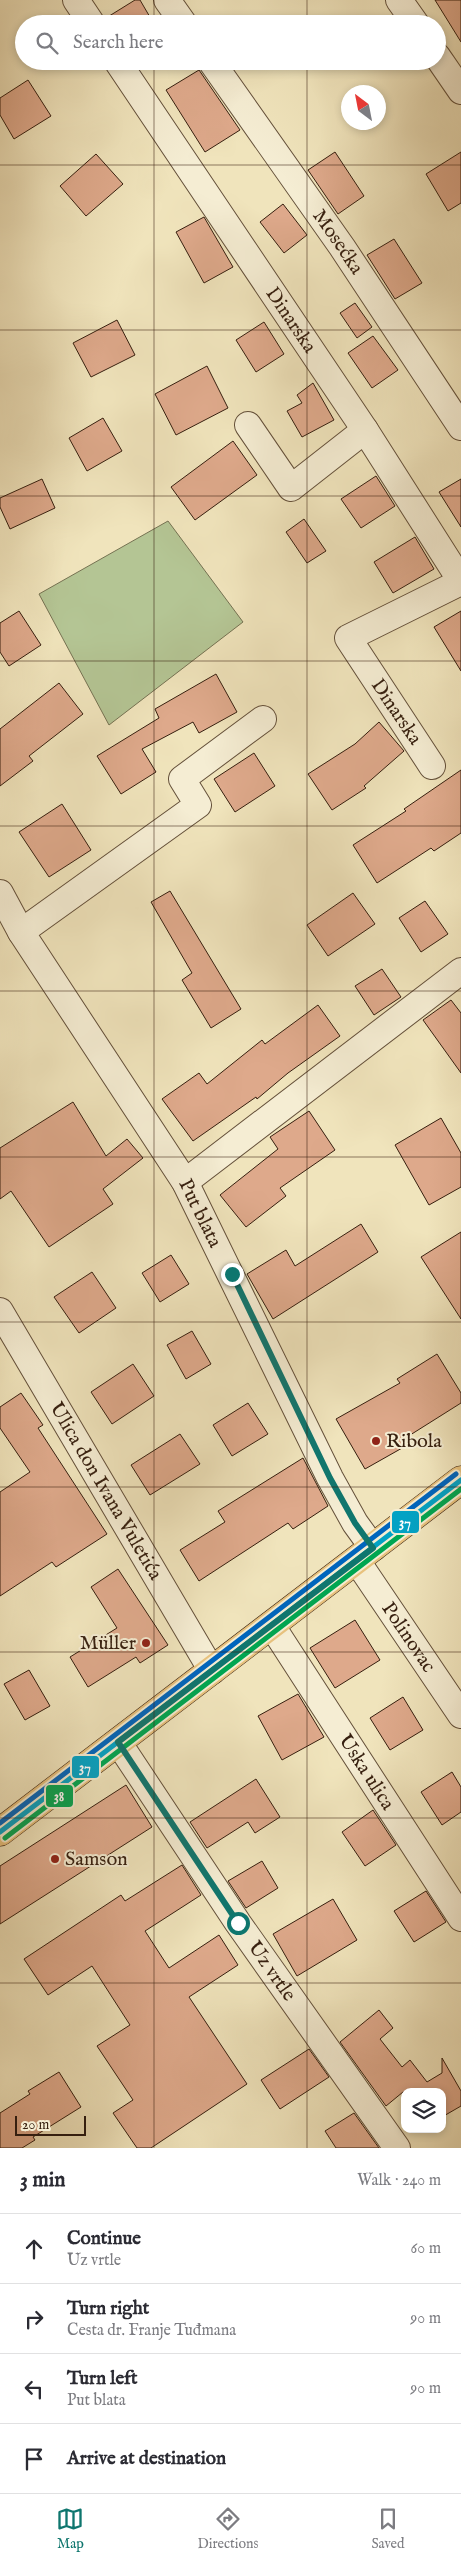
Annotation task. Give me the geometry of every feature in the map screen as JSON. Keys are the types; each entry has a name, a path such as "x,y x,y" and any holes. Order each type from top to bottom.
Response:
{"main road":[{"path":"0,1832 461,1480"}],"street":[{"path":"76,0 86,15"},
{"path":"167,0 178,15"},
{"path":"399,0 410,15"},
{"path":"446,69 461,91"},
{"name":"Dinarska","path":"123,70 365,430 461,581 348,638 432,766"},
{"name":"Mosećka","path":"216,70 342,247 461,427"},
{"path":"248,425 291,488 365,430"},
{"path":"21,932 198,805 182,779 263,719"},
{"name":"Put blata","path":"0,893 21,932 185,1182 330,1478 355,1523 365,1554"},
{"path":"185,1182 461,971"},
{"name":"Ulica don Ivana Vuletića","path":"0,1311 212,1671"},
{"name":"Polinovac","path":"365,1554 461,1715"},
{"name":"Uska ulica","path":"272,1626 461,1918"},
{"name":"Uz vrtle","path":"118,1742 238,1923 397,2148"}],"green space":[{"path":"168,521 243,622 109,725 39,594"}],"building":[{"path":"135,0 140,0 149,15 111,15"},
{"path":"435,0 461,0 461,42 446,15"},
{"path":"199,70 240,130 205,152 166,90"},
{"path":"28,80 51,116 14,139 0,115 0,98"},
{"path":"335,152 364,196 338,214 308,170"},
{"path":"461,152 461,203 448,211 426,174"},
{"path":"96,154 123,184 86,216 60,186"},
{"path":"283,204 307,235 284,253 260,222"},
{"path":"204,217 233,267 204,283 176,232"},
{"path":"394,239 422,283 395,299 367,255"},
{"path":"355,303 372,327 357,338 340,313"},
{"path":"117,320 135,355 91,377 73,343"},
{"path":"264,322 284,354 256,372 236,340"},
{"path":"373,336 398,370 372,388 348,353"},
{"path":"207,366 228,408 176,435 155,394"},
{"path":"313,383 334,420 302,437 287,411 302,403 297,395"},
{"path":"103,418 122,451 87,471 69,438"},
{"path":"233,441 257,475 195,520 171,487"},
{"path":"376,476 395,506 361,528 341,499"},
{"path":"42,479 55,508 10,529 0,507 0,498"},
{"path":"461,479 461,527 439,492"},
{"path":"304,519 326,551 307,563 286,532"},
{"path":"415,537 434,569 393,593 374,562"},
{"path":"19,611 41,645 9,666 0,652 0,623"},
{"path":"461,611 461,671 434,627"},
{"path":"216,674 237,712 199,733 193,722 142,749 156,772 121,794 97,756 159,718 155,709"},
{"path":"59,683 83,714 29,756 33,761 0,786 0,729"},
{"path":"379,722 404,751 364,786 366,788 332,810 308,774 355,744"},
{"path":"254,753 275,786 235,812 214,779"},
{"path":"461,770 461,833 434,851 431,848 377,883 353,845 406,811 404,809"},
{"path":"62,804 91,850 49,877 19,832"},
{"path":"170,891 241,1009 211,1028 182,980 192,973 151,902"},
{"path":"353,893 375,924 328,956 307,925"},
{"path":"425,901 448,934 421,952 399,918"},
{"path":"382,969 401,997 374,1015 355,986"},
{"path":"451,1000 461,1013 461,1073 423,1020"},
{"path":"318,1005 340,1036 288,1073 257,1099 256,1097 193,1141 162,1099 199,1073 207,1084 262,1040 265,1044"},
{"path":"73,1102 106,1156 127,1139 143,1158 103,1189 113,1204 49,1247 11,1191 0,1199 0,1148"},
{"path":"309,1111 335,1150 280,1188 286,1196 246,1227 220,1195 278,1149 270,1137"},
{"path":"441,1118 461,1153 461,1187 429,1205 395,1145"},
{"path":"361,1224 378,1252 273,1319 247,1274 286,1250 295,1266"},
{"path":"461,1232 461,1319 421,1257"},
{"path":"171,1255 189,1284 160,1302 142,1273"},
{"path":"92,1272 116,1308 79,1333 54,1297"},
{"path":"192,1331 211,1364 186,1379 167,1345"},
{"path":"437,1354 461,1393 461,1403 407,1437 411,1443 365,1469 336,1419 400,1383 397,1379"},
{"path":"133,1364 154,1396 112,1424 91,1392"},
{"path":"21,1393 43,1425 38,1428 107,1534 56,1567 52,1562 0,1596 0,1492 30,1472 0,1428 0,1407"},
{"path":"248,1403 268,1434 232,1456 213,1425"},
{"path":"180,1434 200,1464 150,1495 131,1465"},
{"path":"303,1458 328,1506 293,1529 288,1523 199,1581 180,1550 225,1522 218,1511"},
{"path":"118,1569 168,1645 140,1663 136,1657 88,1687 70,1657 117,1628 91,1587"},
{"path":"355,1620 380,1660 335,1688 310,1648"},
{"path":"29,1670 50,1706 25,1720 4,1684"},
{"path":"298,1694 324,1737 282,1760 258,1716"},
{"path":"403,1697 423,1730 390,1750 370,1718"},
{"path":"452,1772 461,1787 461,1812 442,1825 421,1792"},
{"path":"256,1779 280,1817 255,1833 248,1822 207,1848 190,1822"},
{"path":"126,1785 152,1827 0,1924 0,1866"},
{"path":"373,1810 396,1845 365,1866 342,1832"},
{"path":"262,1861 278,1888 246,1908 228,1881"},
{"path":"182,1865 201,1895 145,1931 169,1968 219,1935 238,1965 189,1997 247,2084 151,2148 137,2148 113,2113 133,2100 97,2046 130,2025 92,1966 48,1995 24,1959 121,1895 125,1901"},
{"path":"426,1891 446,1922 414,1942 394,1911"},
{"path":"333,1899 357,1940 297,1976 273,1934"},
{"path":"379,2010 393,2028 380,2039 402,2067 410,2060 427,2082 442,2073 442,2058 461,2091 461,2106 446,2115 446,2088 401,2088 401,2094 386,2106 340,2042"},
{"path":"309,2049 329,2077 280,2109 261,2080"},
{"path":"59,2072 81,2107 33,2137 35,2140 22,2148 0,2148 0,2113 30,2094 28,2091"},
{"path":"354,2113 379,2148 336,2148 325,2131"}],"transit line":[{"path":"0,1823 456,1474"},
{"name":"37","path":"0,1832 461,1480"},
{"name":"38","path":"5,1838 461,1489"}],"place":[{"name":"Ribola","path":"376,1441"},
{"name":"Müller","path":"146,1643"},
{"name":"Samson","path":"55,1859"}],"route":[{"path":"232,1274 330,1478 355,1523 373,1548 118,1742 238,1923"}]}
